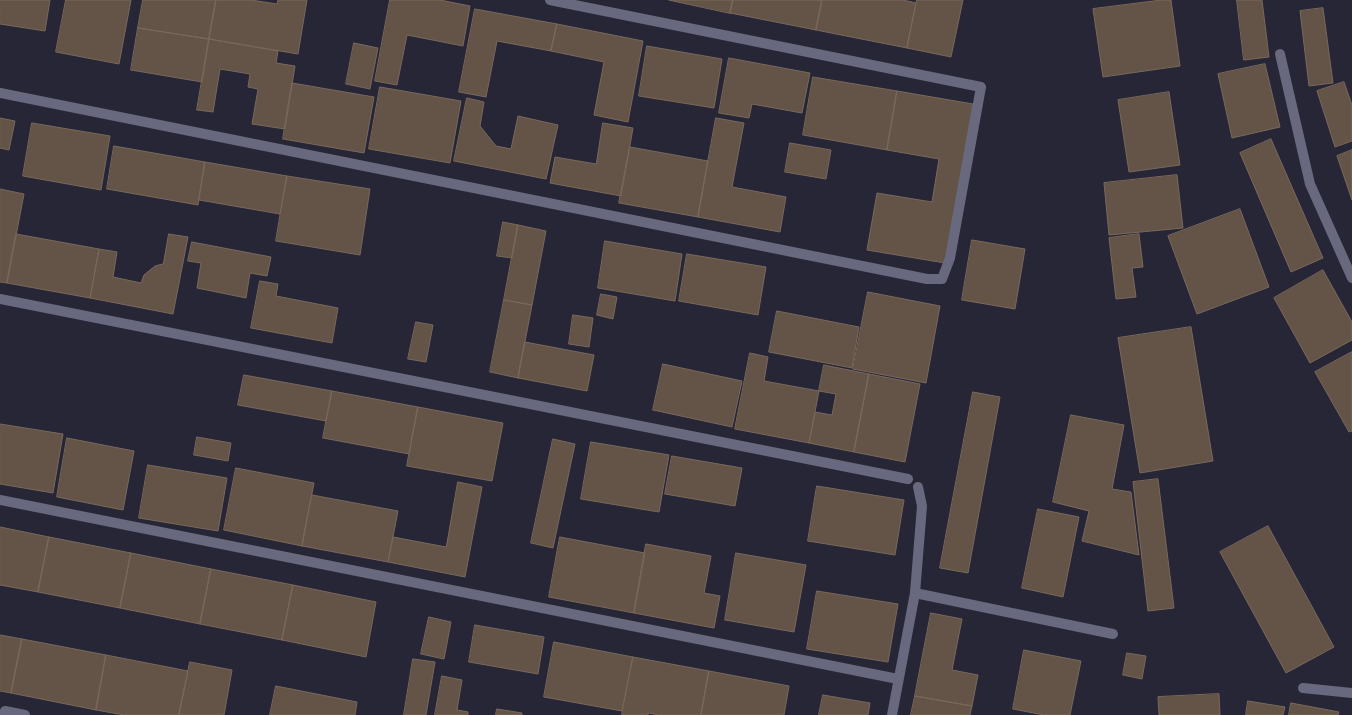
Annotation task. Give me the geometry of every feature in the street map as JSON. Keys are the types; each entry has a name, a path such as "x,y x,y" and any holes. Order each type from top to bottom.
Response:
{"street":[{"path":"0,93 918,277 942,279 950,258 981,87 550,0"},
{"path":"1280,54 1310,184 1352,278"},
{"path":"0,299 908,479 918,487 922,506 914,593 892,715"},
{"path":"0,500 898,679"},
{"path":"914,593 1113,634"},
{"path":"1302,688 1352,693"},
{"path":"3,712 25,715"}],"building":[{"path":"0,0 50,0 45,31 0,24"},
{"path":"66,0 131,0 119,64 56,52"},
{"path":"143,0 216,0 209,39 138,28"},
{"path":"216,0 251,0 277,4 278,0 307,0 298,54 209,39"},
{"path":"390,0 440,0 470,6 463,46 407,35 397,85 375,81"},
{"path":"669,0 733,0 730,13"},
{"path":"733,0 822,1 816,30 730,13"},
{"path":"822,0 903,0 916,3 907,48 816,30"},
{"path":"917,0 963,0 951,57 907,48"},
{"path":"1171,0 1180,66 1103,77 1093,9"},
{"path":"1237,0 1262,0 1269,57 1244,60"},
{"path":"1323,8 1333,83 1309,86 1300,11"},
{"path":"475,9 557,24 551,51 497,41 486,97 459,92"},
{"path":"557,24 643,41 628,122 594,115 604,62 551,51"},
{"path":"138,28 209,39 202,82 131,70"},
{"path":"209,39 278,51 276,63 295,66 285,129 252,124 258,89 248,87 250,74 220,69 213,112 197,110"},
{"path":"354,43 378,48 370,89 346,84"},
{"path":"647,46 722,59 714,108 639,96"},
{"path":"729,58 810,73 802,113 752,104 749,118 719,113"},
{"path":"1265,64 1280,127 1232,138 1218,74"},
{"path":"813,77 897,91 887,150 803,135"},
{"path":"1344,82 1352,105 1352,141 1335,147 1317,91"},
{"path":"292,83 374,97 364,153 283,139"},
{"path":"380,87 461,101 450,163 369,149"},
{"path":"897,91 973,104 945,263 867,250 877,193 932,202 939,159 887,150"},
{"path":"1169,92 1180,165 1129,172 1118,100"},
{"path":"467,98 484,102 480,126 496,146 511,149 518,116 558,125 546,179 454,161"},
{"path":"0,118 15,121 9,150 0,148"},
{"path":"716,118 744,123 732,187 786,197 780,232 698,217"},
{"path":"32,123 110,136 101,190 23,176"},
{"path":"603,123 633,128 621,196 550,183 555,157 596,164"},
{"path":"1271,139 1323,258 1291,272 1240,153"},
{"path":"790,143 831,150 826,179 785,172"},
{"path":"114,146 205,162 198,205 107,189"},
{"path":"630,147 708,161 698,217 619,203"},
{"path":"1352,150 1352,200 1337,156"},
{"path":"205,162 287,176 280,214 199,200"},
{"path":"1177,175 1183,228 1109,235 1104,183"},
{"path":"287,176 370,189 360,255 276,241"},
{"path":"0,189 24,194 7,283 0,282"},
{"path":"1240,209 1269,287 1197,314 1168,236"},
{"path":"503,222 518,225 512,258 497,256"},
{"path":"518,225 546,231 532,305 504,300"},
{"path":"16,234 99,249 90,298 7,283"},
{"path":"169,234 188,237 173,314 90,298 99,249 117,252 113,277 141,283 144,275 155,266 163,264"},
{"path":"1139,234 1143,267 1132,268 1136,297 1116,299 1109,238"},
{"path":"972,240 1025,249 1015,309 962,300"},
{"path":"605,241 682,254 675,301 598,288"},
{"path":"192,242 271,257 267,276 250,273 246,298 197,288 201,263 188,261"},
{"path":"687,254 766,267 758,315 679,301"},
{"path":"1323,270 1352,322 1352,340 1310,363 1274,298"},
{"path":"260,281 278,284 276,296 338,308 332,343 251,328"},
{"path":"868,292 940,306 926,383 853,369"},
{"path":"601,294 617,297 613,319 597,315"},
{"path":"504,300 532,305 518,378 490,372"},
{"path":"777,311 859,327 852,368 769,352"},
{"path":"573,315 593,318 589,347 569,344"},
{"path":"416,322 433,325 426,362 408,359"},
{"path":"1191,327 1213,461 1140,473 1118,338"},
{"path":"525,342 594,355 587,391 518,378"},
{"path":"1352,352 1352,431 1349,432 1315,372"},
{"path":"750,353 768,357 764,381 819,391 809,443 735,429"},
{"path":"663,364 742,381 732,427 653,410"},
{"path":"824,365 869,374 854,452 809,443 815,412 832,415 836,394 819,391"},
{"path":"869,374 920,384 905,462 854,452"},
{"path":"244,375 332,391 326,421 238,405"},
{"path":"332,391 418,407 409,454 323,438"},
{"path":"973,392 1000,397 968,573 940,568"},
{"path":"418,407 503,423 492,481 407,466"},
{"path":"1071,415 1124,425 1112,489 1131,492 1139,555 1082,541 1089,511 1053,502"},
{"path":"0,424 63,434 53,493 0,484"},
{"path":"197,437 231,443 228,461 194,455"},
{"path":"67,438 134,451 123,510 57,497"},
{"path":"553,439 575,444 553,548 531,543"},
{"path":"591,442 669,455 659,512 581,499"},
{"path":"672,456 742,468 735,506 665,494"},
{"path":"148,465 227,478 218,531 139,518"},
{"path":"236,468 314,483 302,546 224,530"},
{"path":"1158,479 1174,608 1148,611 1133,482"},
{"path":"458,482 482,487 465,577 388,562 393,537 446,547"},
{"path":"817,486 904,500 895,555 808,541"},
{"path":"312,495 398,511 388,562 302,546"},
{"path":"1038,509 1079,517 1063,597 1022,588"},
{"path":"1268,526 1334,647 1286,673 1220,552"},
{"path":"0,527 49,537 38,592 0,585"},
{"path":"49,537 131,553 120,608 38,592"},
{"path":"560,537 645,553 634,613 549,597"},
{"path":"646,544 711,556 704,593 720,596 714,628 634,613"},
{"path":"131,553 211,569 200,624 120,608"},
{"path":"736,553 806,565 794,632 725,620"},
{"path":"211,569 293,585 282,640 200,624"},
{"path":"293,585 376,602 366,657 282,640"},
{"path":"817,591 898,604 888,662 807,649"},
{"path":"931,613 962,619 952,670 978,675 972,706 915,696"},
{"path":"429,617 451,622 444,659 421,654"},
{"path":"475,625 544,637 538,674 469,662"},
{"path":"0,635 22,639 11,693 0,691"},
{"path":"22,639 106,655 96,710 11,693"},
{"path":"554,642 633,657 622,711 544,697"},
{"path":"1024,650 1081,661 1070,715 1044,715 1013,709"},
{"path":"1127,653 1146,656 1142,679 1123,675"},
{"path":"106,655 188,671 179,715 124,715 96,710"},
{"path":"633,657 709,671 701,715 659,715 648,713 648,715 622,715"},
{"path":"413,659 435,662 426,715 404,715"},
{"path":"190,662 232,670 224,715 179,715"},
{"path":"709,671 789,686 784,715 701,715"},
{"path":"442,676 462,680 457,710 468,712 468,715 435,715"},
{"path":"276,686 357,702 355,715 270,715"},
{"path":"1219,694 1220,715 1159,715 1158,697"},
{"path":"823,695 870,703 868,715 819,715"},
{"path":"915,696 972,706 970,715 911,715"},
{"path":"1248,701 1285,707 1283,715 1246,715"},
{"path":"1291,703 1339,712 1338,715 1289,715"},
{"path":"497,709 522,713 522,715 496,715"}]}
